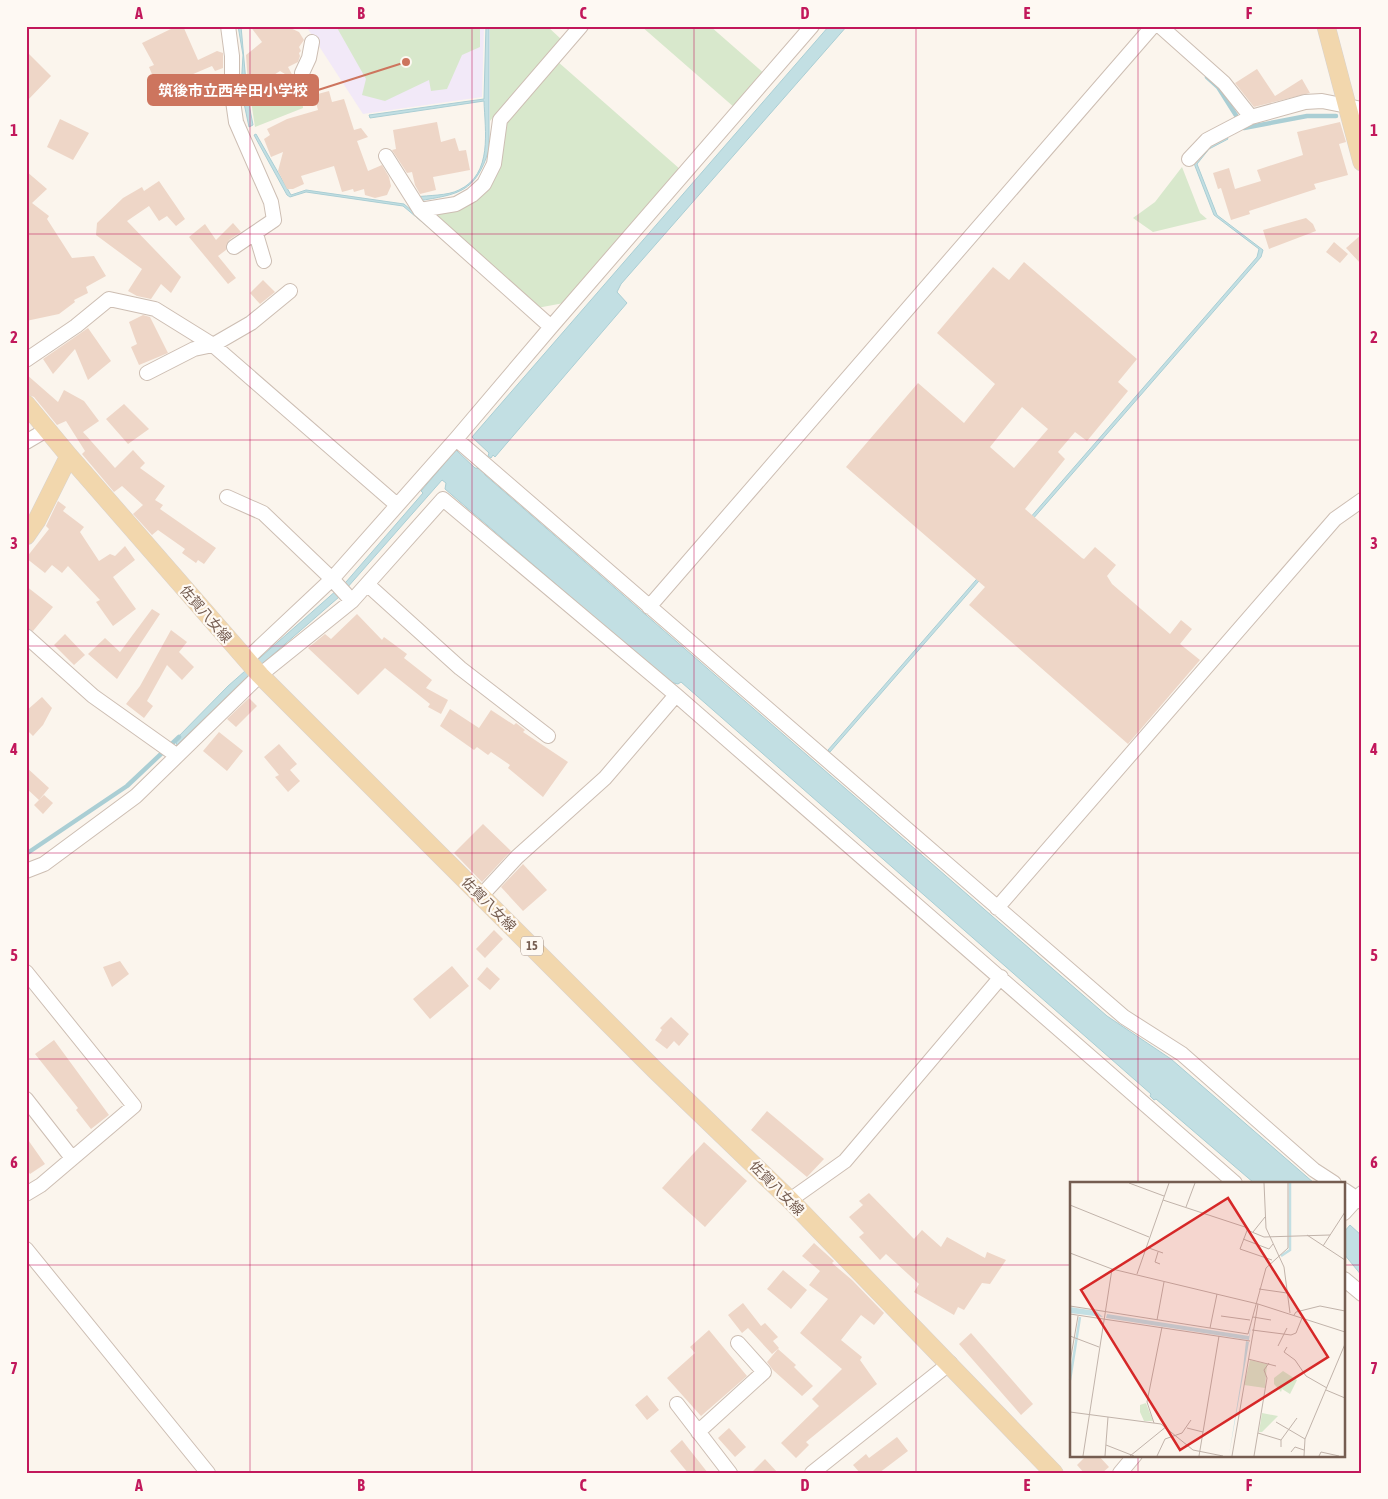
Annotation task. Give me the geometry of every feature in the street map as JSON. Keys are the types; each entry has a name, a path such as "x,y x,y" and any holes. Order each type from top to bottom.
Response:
{"main road":[{"path":"1326,26 1355,108 1362,162"},
{"name":"佐賀八女線","path":"26,404 260,675 790,1200 950,1363 1054,1473"},
{"path":"26,536 37,520 69,456"}],"street":[{"path":"228,26 232,56 232,94 236,122 271,202 274,220 256,234 234,247"},
{"path":"420,210 456,204 472,195 484,184 494,164 500,120 581,26"},
{"path":"246,660 332,579 456,439 550,327 812,26"},
{"path":"648,607 1153,26"},
{"path":"1160,26 1224,83 1251,117"},
{"path":"302,73 309,58 312,42"},
{"path":"1189,159 1206,140 1251,117 1305,102 1322,101 1355,108"},
{"path":"386,156 420,210 550,327"},
{"path":"256,234 264,261"},
{"path":"147,373 194,349 213,345 251,323 290,291"},
{"path":"26,360 109,299 155,309 213,345 397,505"},
{"path":"26,442 48,429"},
{"path":"456,439 1124,1018 1182,1054 1314,1170 1332,1182"},
{"path":"227,497 263,513 332,579 352,601"},
{"path":"26,871 44,864 136,796 260,675 352,601 443,499 676,695 1234,1182"},
{"path":"997,908 1335,519 1362,500"},
{"path":"368,585 460,668 548,736"},
{"path":"26,636 93,696 176,755"},
{"path":"481,896 517,857 605,778 676,695"},
{"path":"26,972 134,1106 41,1185 26,1194"},
{"path":"790,1200 845,1161 1001,978"},
{"path":"26,1099 72,1158"},
{"path":"1346,1191 1360,1198 1346,1211"},
{"path":"26,1249 208,1473"},
{"path":"1346,1281 1362,1294"},
{"path":"698,1432 764,1372 738,1343"},
{"path":"812,1473 950,1363"},
{"path":"677,1404 730,1473"},
{"path":"1120,1473 1134,1456"}],"shaded area":[{"path":"306,26 484,26 482,97 363,114"}],"green space":[{"path":"336,26 480,26 480,47 462,55 447,89 431,91 429,80 385,101 362,95 366,79"},
{"path":"490,26 547,26 562,40 490,121"},
{"path":"641,26 710,26 765,74 735,108"},
{"path":"557,61 681,170 564,303 537,308 436,220 437,213 486,189 503,123"},
{"path":"300,77 303,108 255,127 249,88"},
{"path":"1182,167 1200,213 1207,219 1153,232 1133,218 1155,202"}],"water":[{"path":"238,26 241,26 247,94 253,125 249,127 241,89 243,55"},
{"path":"486,26 489,26 489,150 484,164 478,175 471,183 464,189 444,196 418,201 416,197 444,194 459,190 470,183 477,174 485,151 484,101 370,118 369,115 484,99"},
{"path":"829,26 847,26 621,284 617,292 627,303 495,457 493,455 491,458 488,456 489,453 472,437"},
{"path":"256,134 291,195 306,190 404,204 539,320 403,206 306,192 290,197 287,195 254,135"},
{"path":"1227,137 1228,139 1209,149 1197,164 1217,215 1263,250 1261,257 830,752 828,750 1257,257 1259,249 1214,215 1194,162 1210,146"},
{"path":"456,450 475,468 483,469 485,475 1107,1016 1171,1059 1313,1182 1253,1182 1156,1099 1154,1100 1150,1096 1151,1094 681,682 678,684 670,682 445,489 446,483 442,480 339,597 246,678 177,745 175,740 228,686 346,582 423,493 421,491"},
{"path":"1350,1225 1362,1236 1362,1276 1346,1256 1346,1230"}],"building":[{"path":"177,26 183,26 198,60 217,51 223,53 223,68 215,71 212,66 158,89 149,67 154,65 142,43"},
{"path":"250,26 286,26 299,32 304,40 299,47 301,51 299,53 300,56 298,62 288,67 295,80 280,71 266,80 267,83 248,85 246,55 262,42"},
{"path":"26,51 51,76 26,102"},
{"path":"1257,69 1275,96 1302,79 1310,93 1254,107 1235,83"},
{"path":"329,91 332,102 344,99 354,130 361,128 368,137 357,141 368,171 382,165 389,177 391,186 387,195 375,198 365,195 364,189 354,192 353,189 342,192 334,166 301,176 304,184 293,189 287,189 278,171 283,152 271,157 264,139 270,135 267,129 287,119 318,110 314,95"},
{"path":"60,119 89,133 73,160 47,147"},
{"path":"437,122 441,142 455,138 459,151 466,150 470,170 433,177 436,190 420,194 415,185 412,172 407,173 392,150 396,149 393,130"},
{"path":"1340,122 1346,142 1339,144 1348,175 1314,184 1316,189 1249,211 1250,214 1231,220 1221,188 1218,189 1213,173 1229,168 1235,189 1261,181 1257,170 1303,155 1297,132"},
{"path":"26,171 47,189 32,203 49,216 47,219 72,258 94,256 106,276 86,287 88,293 74,300 75,302 59,314 26,321"},
{"path":"159,181 185,219 176,226 167,216 159,221 149,206 127,221 181,277 171,293 161,284 151,299 137,296 128,291 142,269 96,235 97,223 123,198 142,187 144,191"},
{"path":"1306,218 1313,224 1316,231 1269,249 1263,230"},
{"path":"233,223 241,232 229,240 226,250 218,256 236,278 228,284 189,237 205,224 216,240"},
{"path":"1362,234 1362,265 1346,248"},
{"path":"1334,242 1348,254 1340,263 1326,252"},
{"path":"1024,262 1137,359 1118,382 1128,391 1087,441 1075,432 1058,452 1065,459 1025,509 1082,558 1084,559 1095,547 1116,565 1107,576 1112,584 1170,634 1181,620 1192,629 1180,644 1200,660 1128,744 969,605 985,587 846,467 918,383 964,423 995,384 937,333 993,267 1009,280","holes":["1022,407 1048,429 1014,468 990,447"]},
{"path":"263,280 275,292 260,304 250,293"},
{"path":"143,315 150,317 168,353 139,365 131,347 137,344 129,322"},
{"path":"88,328 111,361 88,380 75,349 53,374 43,359"},
{"path":"26,374 58,402 64,390 84,401 99,421 83,432 115,468 133,450 145,463 140,468 165,486 155,500 163,505 160,509 216,548 204,564 198,560 196,563 182,553 185,549 158,530 152,535 133,514 143,505 122,486 114,492 82,454 85,451 66,421 57,425 34,397 26,394"},
{"path":"124,404 149,429 128,444 106,419"},
{"path":"58,501 66,507 63,511 84,527 80,532 99,561 110,554 115,556 125,546 135,560 113,577 136,609 113,626 96,602 100,600 68,566 62,573 52,565 45,573 26,558 49,529 46,526"},
{"path":"26,586 53,607 33,631 26,627"},
{"path":"152,609 160,614 117,679 88,654 105,638 120,652"},
{"path":"357,614 382,640 384,637 407,654 404,658 432,680 426,688 448,700 441,714 428,707 430,704 385,668 358,695 308,648 325,634 331,639"},
{"path":"171,630 187,642 179,652 194,667 182,680 167,665 147,701 153,706 144,718 126,704 140,686"},
{"path":"65,634 85,655 74,665 54,645"},
{"path":"42,697 52,708 43,725 33,736 26,729 26,711"},
{"path":"249,698 257,706 236,727 227,719"},
{"path":"450,709 479,728 491,710 514,725 516,723 525,730 523,732 568,762 543,797 508,768 510,765 491,752 488,755 477,747 474,750 440,726"},
{"path":"219,732 243,751 227,771 203,751"},
{"path":"279,744 297,764 290,770 300,781 288,792 275,777 279,775 264,757"},
{"path":"26,767 49,788 39,800 26,788"},
{"path":"44,795 53,803 43,814 34,805"},
{"path":"483,824 511,851 482,882 454,853"},
{"path":"523,864 547,890 523,911 501,887"},
{"path":"494,930 503,939 485,958 476,949"},
{"path":"120,961 129,974 112,987 103,967"},
{"path":"452,966 469,986 430,1019 413,999"},
{"path":"487,967 500,979 490,990 477,979"},
{"path":"671,1017 689,1034 679,1046 674,1041 667,1049 655,1040 662,1030 660,1028"},
{"path":"54,1040 109,1115 91,1129 76,1110 78,1108 35,1054"},
{"path":"767,1111 824,1159 807,1177 751,1130"},
{"path":"26,1137 45,1164 30,1174 26,1168"},
{"path":"704,1142 747,1181 705,1227 662,1188"},
{"path":"869,1193 914,1239 922,1230 941,1247 947,1237 985,1258 987,1252 1006,1260 990,1284 982,1283 964,1310 958,1307 954,1315 914,1292 919,1284 886,1254 880,1260 859,1237 864,1233 849,1217 863,1205 859,1201"},
{"path":"814,1243 884,1313 874,1325 861,1315 841,1340 862,1357 860,1360 877,1384 806,1442 809,1445 796,1458 781,1443 819,1406 812,1399 842,1369 800,1333 828,1299 809,1285 820,1271 802,1256"},
{"path":"783,1270 807,1290 791,1309 767,1289"},
{"path":"743,1303 761,1326 765,1323 778,1337 773,1341 779,1348 772,1354 748,1328 742,1333 728,1315"},
{"path":"709,1330 747,1376 701,1416 667,1378 695,1353 690,1347"},
{"path":"971,1333 1033,1404 1021,1415 959,1344"},
{"path":"778,1349 796,1365 794,1367 813,1386 802,1396 773,1370 767,1362"},
{"path":"647,1395 659,1410 647,1420 635,1405"},
{"path":"729,1428 746,1447 735,1457 718,1438"},
{"path":"897,1437 908,1451 879,1473 860,1473 853,1465 866,1454 869,1458"},
{"path":"682,1440 708,1473 688,1473 670,1451"},
{"path":"1086,1456 1099,1456 1109,1467 1102,1473 1084,1473 1077,1465"},
{"path":"765,1459 778,1473 751,1473"}],"waterway":[{"path":"1207,77 1218,87 1244,128 1307,116 1336,116"},
{"path":"26,854 127,786 179,737"}],"place":[{"name":"筑後市立西牟田小学校","path":"406,62"}]}
